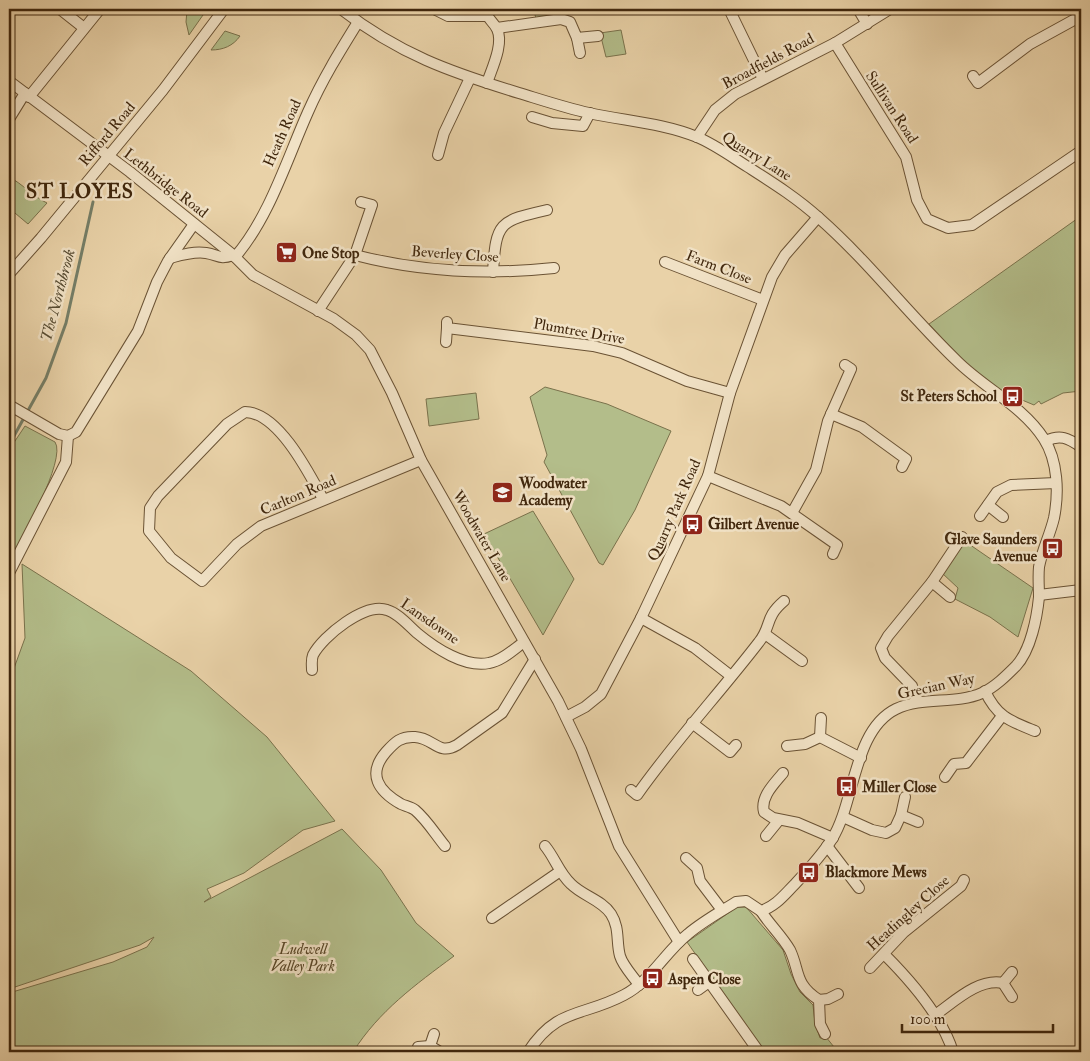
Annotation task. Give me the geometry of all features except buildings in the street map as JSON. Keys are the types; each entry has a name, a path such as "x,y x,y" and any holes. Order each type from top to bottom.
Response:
{"street":[{"path":"60,9 84,28"},
{"path":"9,119 100,9"},
{"name":"Rifford Road","path":"9,274 163,90 224,9"},
{"name":"Quarry Lane","path":"341,9 404,51 470,78 590,113 641,122 697,137 790,194 818,217 860,256 908,312 960,365 1023,416 1046,441"},
{"path":"434,9 448,16 485,12 496,28 500,38 487,83"},
{"path":"729,9 762,79"},
{"path":"858,9 867,24"},
{"name":"Broadfields Road","path":"697,137 706,122 725,101 762,79 835,43 890,9"},
{"path":"978,83 1037,40 1081,17 1078,9"},
{"path":"496,28 566,19 574,27 580,53"},
{"name":"Heath Road","path":"234,256 255,230 313,102 358,22"},
{"path":"578,38 598,36"},
{"name":"Sullivan Road","path":"835,43 906,157 917,200 924,214 927,219 940,226 961,228 972,225 1081,151"},
{"path":"438,155 442,140 470,78"},
{"name":"Lethbridge Road","path":"9,81 234,256"},
{"path":"532,117 552,124 583,126 590,113"},
{"path":"442,140 453,142"},
{"path":"318,311 355,255 372,205 361,202"},
{"path":"493,272 498,232 504,223 514,217 547,210"},
{"name":"Quarry Park Road","path":"566,717 585,707 601,694 641,618 708,476 730,393 763,300 785,256 818,217"},
{"path":"9,405 60,434 68,436 76,432 138,330 157,282 170,258 194,224"},
{"path":"170,258 206,253 222,259 234,256"},
{"name":"Beverley Close","path":"355,255 389,264 493,272 554,268"},
{"name":"Woodwater Lane","path":"234,256 253,275 318,311 356,335 370,350 392,393 421,460 535,659 566,717 619,846 679,942"},
{"name":"Farm Close","path":"665,262 763,300"},
{"name":"Plumtree Drive","path":"446,342 447,325 593,346 622,353 686,381 730,393"},
{"path":"792,513 816,470 831,414 852,369"},
{"name":"Carlton Road","path":"323,499 303,463 268,419 253,412 245,412 237,415 158,496 150,508 148,519 149,531 155,542 202,582 237,544 261,526 421,460"},
{"path":"831,414 862,427 904,463 913,449"},
{"path":"9,573 66,462 68,436"},
{"path":"1046,441 1055,437 1064,437 1081,447"},
{"name":"Grecian Way","path":"761,911 776,904 830,842 842,817 847,796 871,735 892,711 917,702 966,697 985,691 998,683 1022,660 1035,620 1039,595 1040,565 1054,518 1056,483 1053,463 1046,441"},
{"path":"708,476 766,499 792,513 838,545"},
{"path":"980,516 997,492 1011,485 1056,483"},
{"path":"988,505 1003,517"},
{"path":"917,702 912,686 885,658 881,648 888,636 932,582 962,537"},
{"path":"932,582 950,597"},
{"path":"1039,595 1081,590"},
{"path":"636,795 664,756 765,634 770,608 784,601"},
{"name":"Lansdowne","path":"312,670 313,654 332,631 344,622 378,609 388,610 425,639 448,654 476,663 489,664 500,660 524,642"},
{"path":"641,618 695,648 730,676"},
{"path":"765,634 802,661"},
{"path":"445,846 415,810 401,804 380,787 376,782 377,766 395,742 403,737 423,738 442,749 449,749 457,744 502,713 535,659"},
{"path":"985,691 992,705 1002,716 1035,731"},
{"path":"945,777 954,764 966,763 986,740 1002,716"},
{"path":"820,737 821,718"},
{"path":"692,723 730,753"},
{"path":"820,737 862,758"},
{"path":"787,746 805,744 820,737"},
{"path":"986,740 994,747"},
{"path":"783,773 770,788 763,808 764,812 779,820 798,823 830,842 859,888"},
{"path":"842,817 886,833 895,828 901,815 905,797"},
{"path":"901,815 918,822"},
{"path":"766,836 779,820"},
{"path":"545,846 552,855 559,872 570,884 601,904 612,915 618,931 620,957 639,985"},
{"path":"686,858 697,868 700,881 722,910"},
{"path":"492,918 559,872"},
{"name":"Headingley Close","path":"870,968 904,932 961,886 964,880"},
{"path":"528,1052 549,1026 558,1020 624,995 639,985 688,934 722,910 741,900 761,911 791,952 797,976 803,987 819,1000 828,999 838,994"},
{"path":"884,954 945,1028 954,1052"},
{"path":"692,959 759,1052"},
{"path":"1003,983 1012,972"},
{"path":"698,990 709,982"},
{"path":"935,1015 972,989 995,983 1003,983"},
{"path":"1003,983 1012,997"},
{"path":"819,1000 820,1024 824,1034"},
{"path":"430,1046 434,1034"},
{"path":"418,1047 430,1046 440,1052"}],"green space":[{"path":"195,9 203,15 189,35 186,22 187,10"},
{"path":"533,9 596,9 536,18"},
{"path":"621,30 626,54 606,57 600,33"},
{"path":"225,31 240,36 227,47 211,50"},
{"path":"9,177 47,203 28,224 9,208"},
{"path":"1081,216 1081,391 1063,393 1041,404 1039,401 1034,405 1003,392 966,364 929,324"},
{"path":"545,387 607,404 671,431 635,510 603,565 599,563 544,462 547,455 530,397"},
{"path":"476,393 479,419 429,426 426,399"},
{"path":"25,426 55,442 57,451 49,482 41,501 9,563 9,450"},
{"path":"533,511 574,579 543,635 484,534"},
{"path":"963,540 1033,588 1018,637 990,617 955,599 958,588 942,573"},
{"name":"Ludwell Valley Park","path":"22,564 191,671 267,737 335,821 303,830 244,873 207,889 211,897 204,902 342,829 381,870 416,923 454,956 412,988 386,1011 363,1037 353,1052 14,1052 9,1044 9,993 113,962 147,947 154,937 140,945 9,989 9,682 25,638"},
{"path":"737,907 746,907 783,950 791,974 800,992 813,1005 815,1023 820,1038 826,1037 838,1052 764,1052 687,942"}],"waterway":[{"name":"The Northbrook","path":"9,445 46,378 66,323 93,202"}],"place":[{"name":"One Stop","path":"286,253"},
{"name":"St Peters School","path":"1013,396"},
{"name":"Woodwater Academy","path":"503,492"},
{"name":"Gilbert Avenue","path":"692,524"},
{"name":"Glave Saunders Avenue","path":"1053,548"},
{"name":"Miller Close","path":"846,787"},
{"name":"Blackmore Mews","path":"809,872"},
{"name":"Aspen Close","path":"652,979"}],"district":[{"name":"ST LOYES","path":"80,191"}]}
